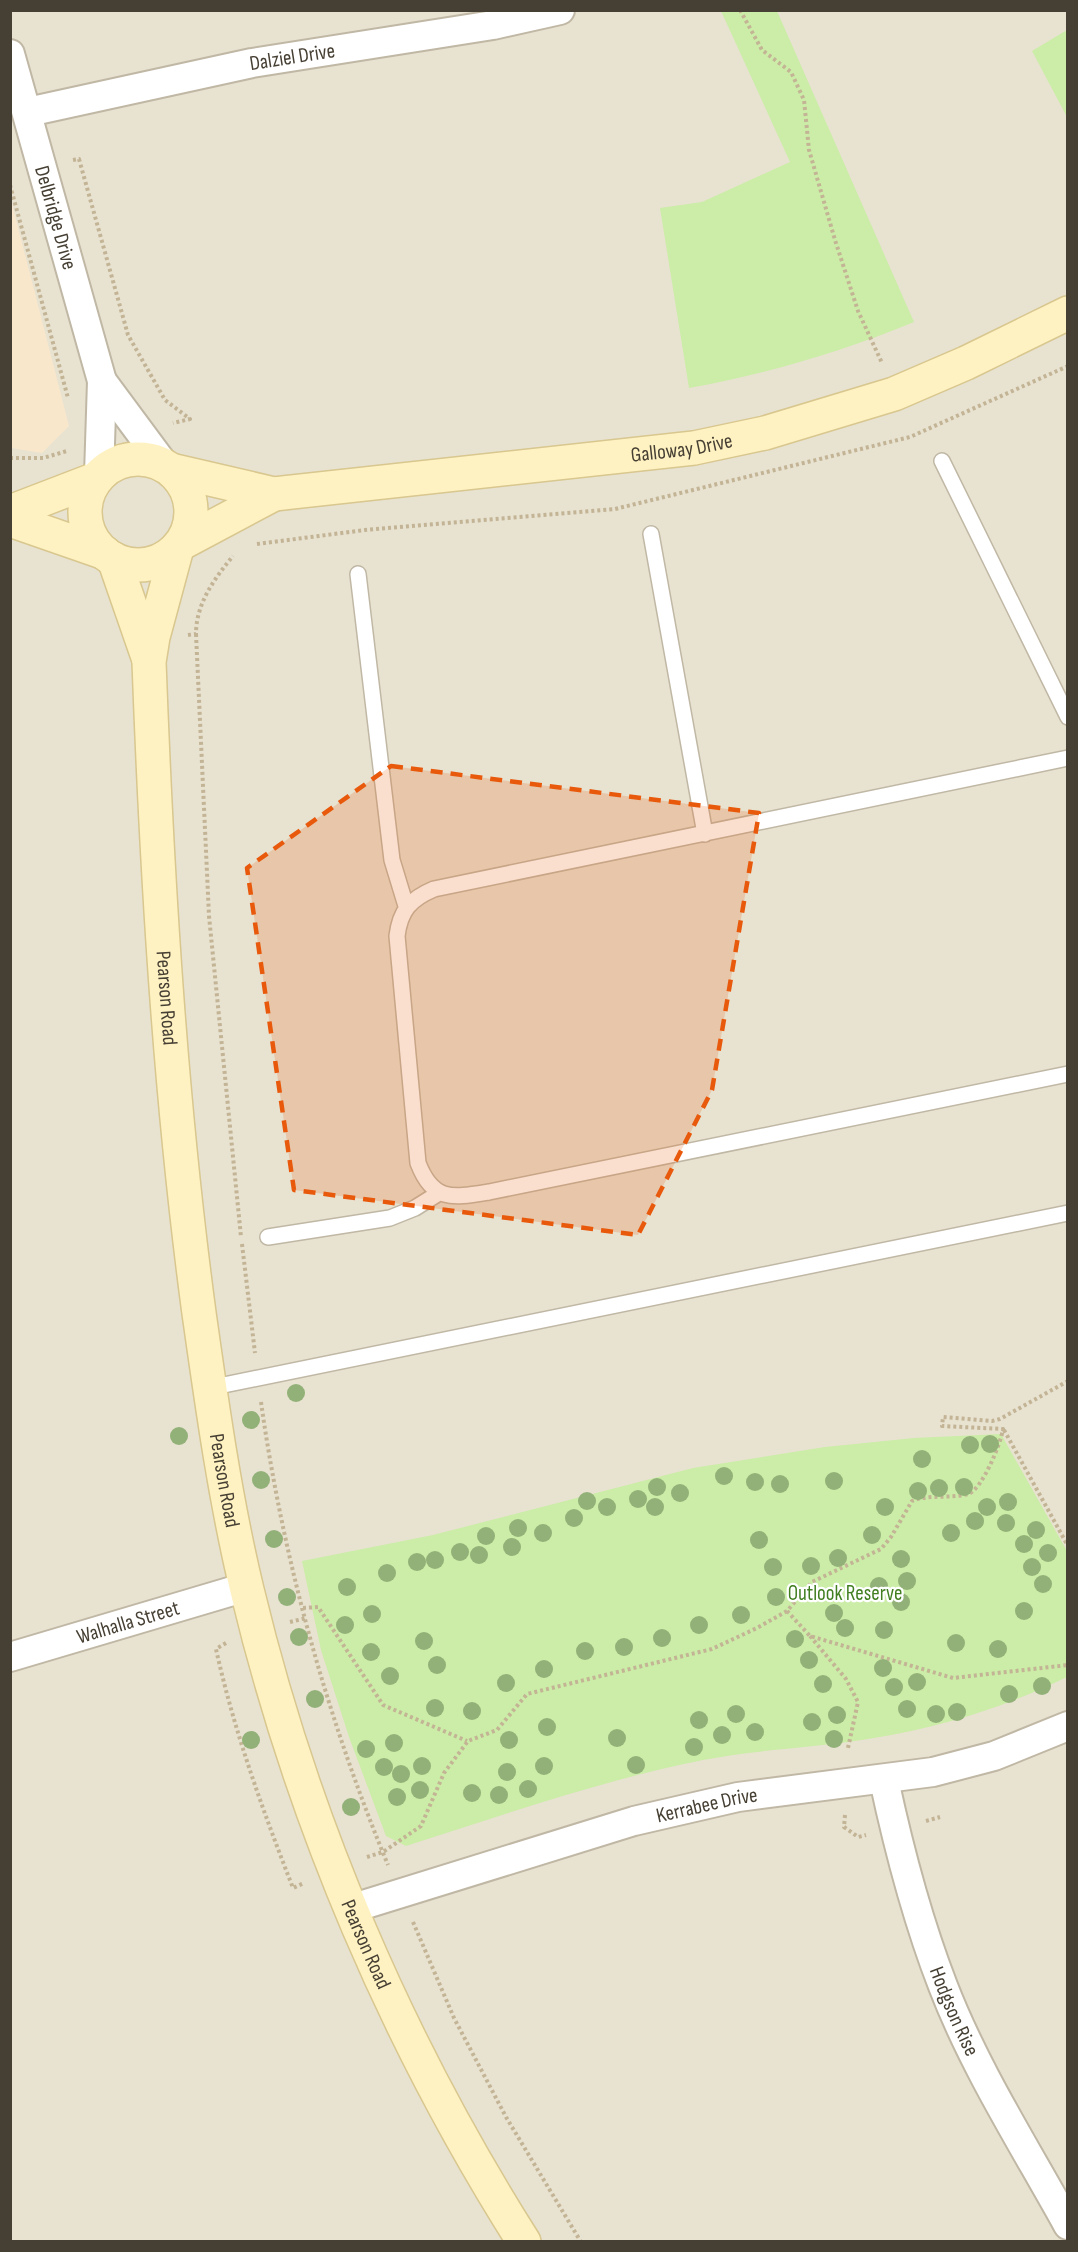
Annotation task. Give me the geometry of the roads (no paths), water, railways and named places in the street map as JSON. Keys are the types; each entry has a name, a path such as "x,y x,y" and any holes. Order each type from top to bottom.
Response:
{"street":[{"name":"Dalziel Drive","path":"28,112 442,22 560,10"},
{"name":"Delbridge Drive","path":"10,54 102,381 98,477"},
{"name":"Galloway Drive","path":"168,468 274,494 694,448 765,433 894,394 966,363 1068,313"},
{"name":"Delbridge Drive","path":"102,381 168,468"},
{"path":"10,512 61,494 98,477 114,464 131,459 149,459 168,468 182,482 189,496 192,512 189,528 179,545 164,558 147,564 130,564 10,520"},
{"path":"98,477 88,493 85,509 87,526 93,541 109,556"},
{"name":"Galloway Drive","path":"179,545 274,494"},
{"name":"Pearson Road","path":"179,545 151,649 166,994 185,1209 209,1388 246,1587 276,1699 350,1909 389,1997 445,2106 524,2241"},
{"name":"Pearson Road","path":"109,556 151,649"},
{"name":"Walhalla Street","path":"10,1656 246,1587"},
{"name":"Kerrabee Drive","path":"350,1909 634,1821 738,1797 885,1780 933,1772 994,1756 1068,1726"},
{"name":"Hodgson Rise","path":"885,1780 899,1850 944,1987 975,2055 1068,2224"}],"lane":[{"path":"942,461 1068,717"},
{"path":"651,534 705,834"},
{"path":"358,574 392,860 406,906"},
{"path":"1068,758 434,889 406,906 399,922 397,936 418,1163 428,1185 439,1193 452,1197 489,1192 1068,1074"},
{"path":"268,1237 390,1218 415,1208 439,1193"},
{"path":"209,1388 1068,1213"}],"park label":[{"name":"Outlook Reserve","path":"845,1593"}]}
